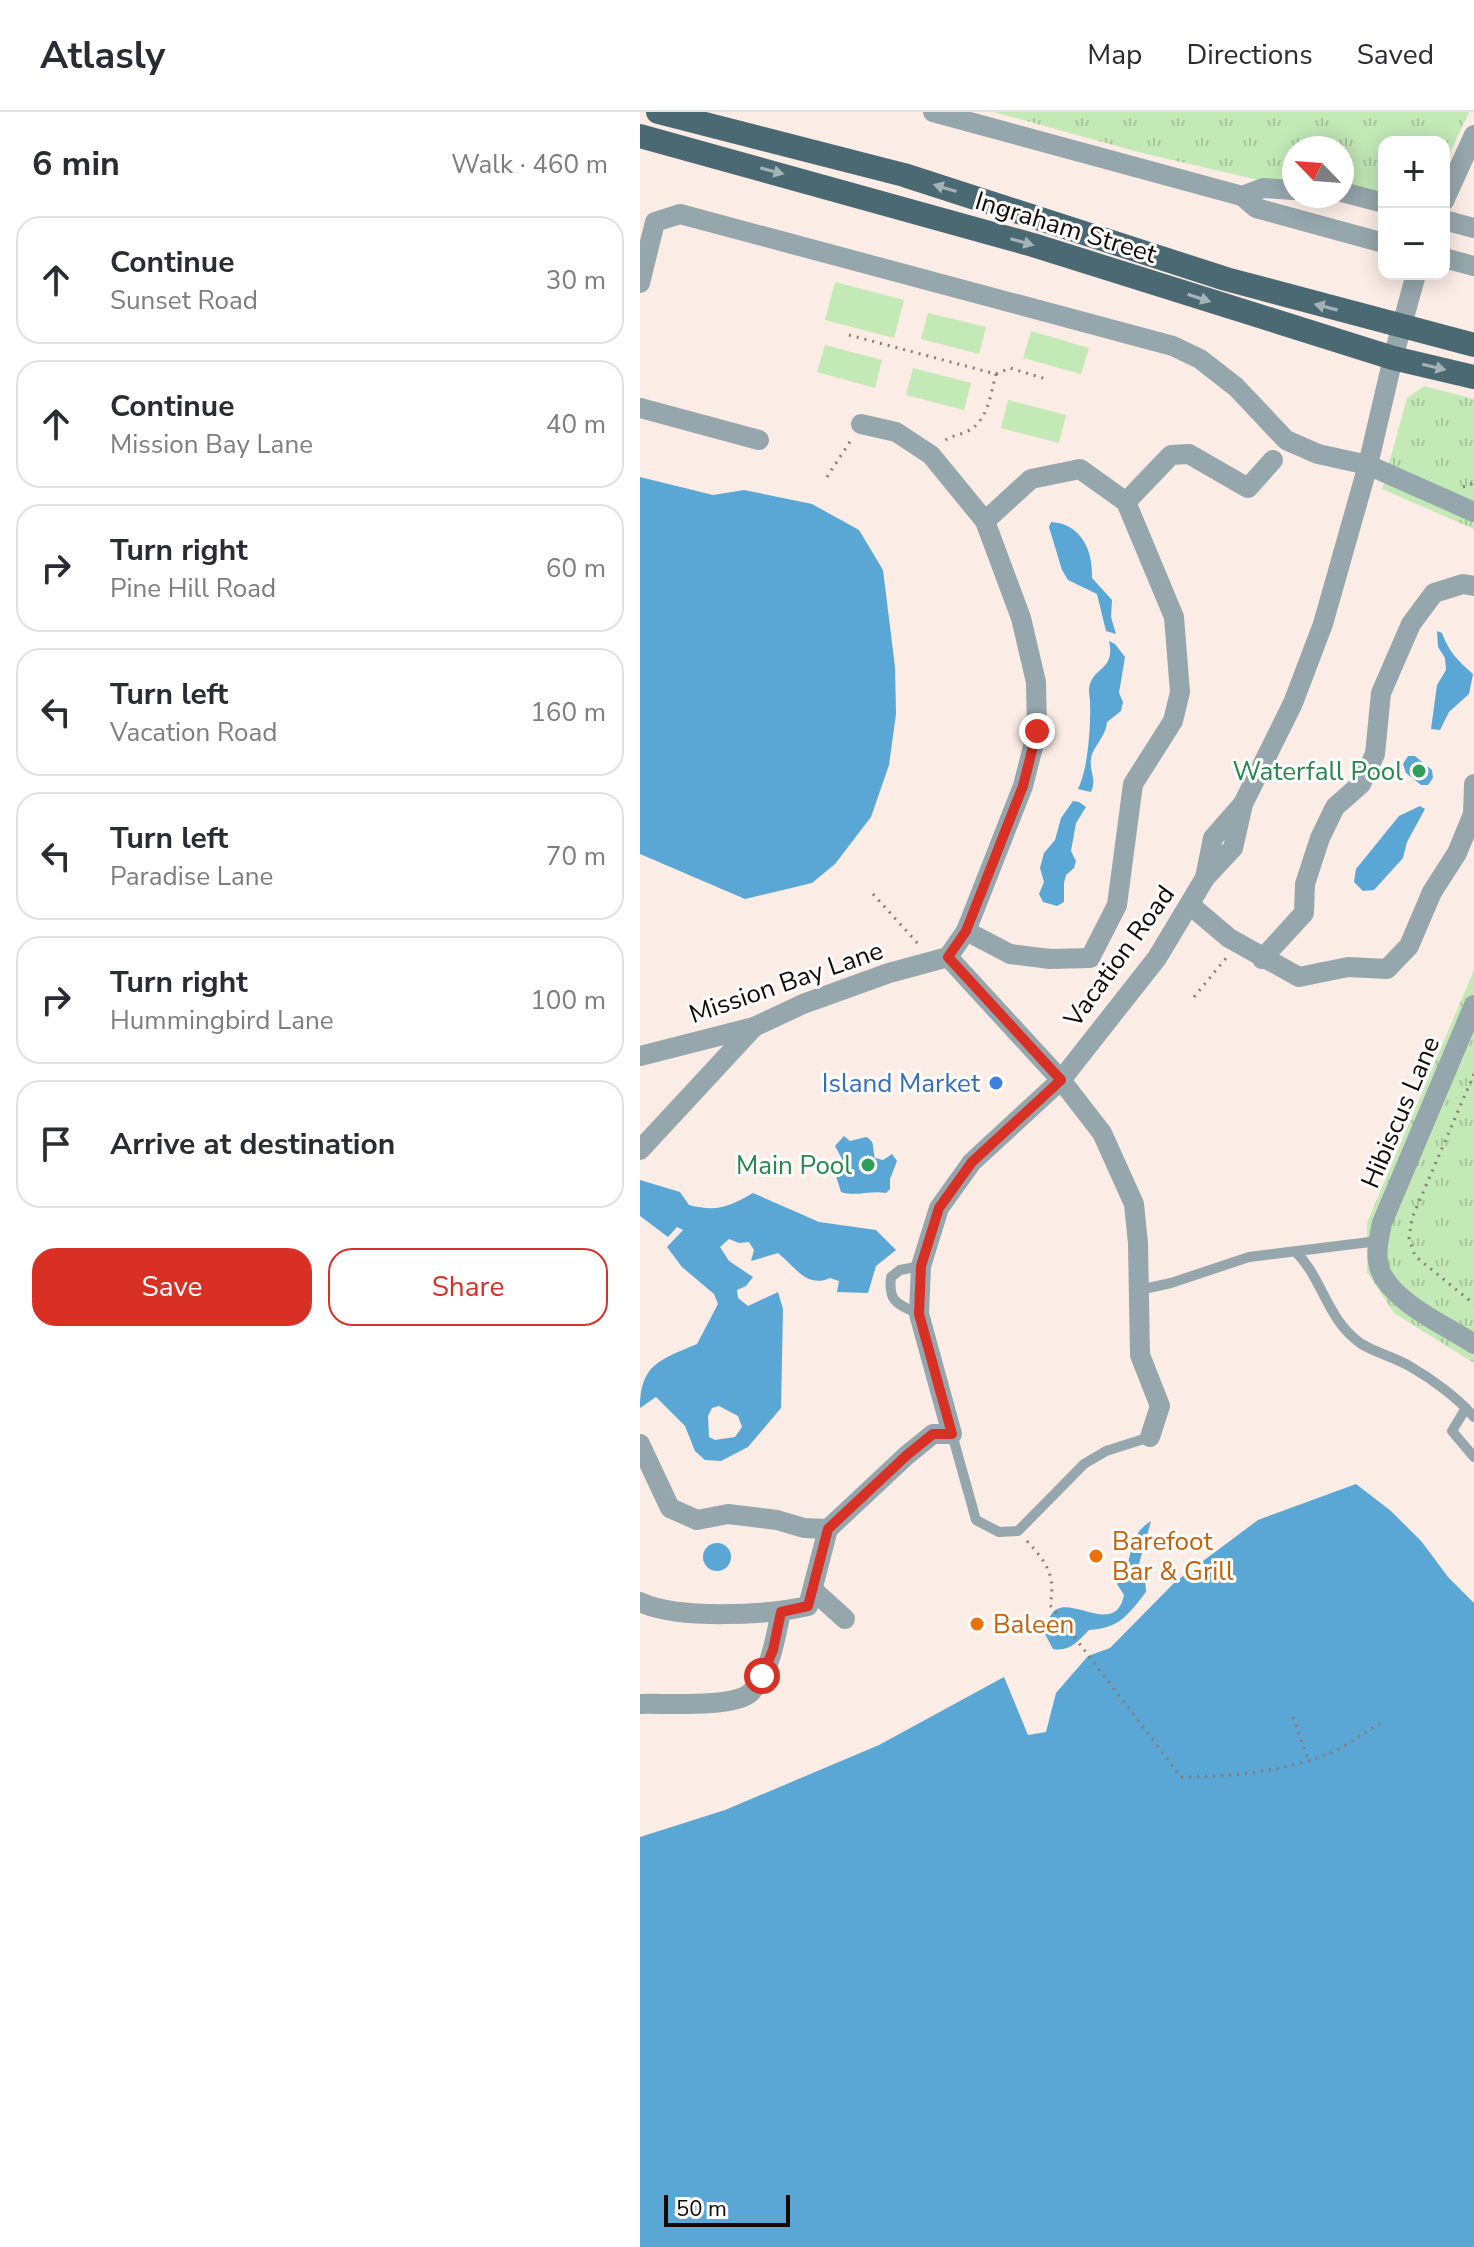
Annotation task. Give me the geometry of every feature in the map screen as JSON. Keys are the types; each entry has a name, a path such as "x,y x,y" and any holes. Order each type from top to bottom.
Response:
{"main road":[{"name":"Ingraham Street","path":"658,112 904,175 1226,279 1398,343 1474,377"},
{"name":"Ingraham Street","path":"640,136 1398,343 1474,345"}],"street":[{"path":"933,112 1242,196 1256,208 1378,241"},
{"path":"1450,188 1474,135"},
{"path":"1242,196 1263,188 1282,189"},
{"path":"1354,195 1378,201"},
{"path":"640,283 655,222 680,214 1173,346 1200,359 1236,387 1286,440 1318,454 1368,465 1474,512"},
{"path":"1450,222 1474,228"},
{"path":"1450,260 1474,266"},
{"name":"Vacation Road","path":"952,1434 919,1314 921,1266 939,1208 972,1162 1061,1080 1157,958 1205,878 1233,848 1243,804 1293,703 1323,624 1368,465 1414,280"},
{"path":"640,408 759,440"},
{"path":"861,424 896,432 931,455 985,521 1021,618 1036,682 1037,731 1023,786 966,931 940,959 1061,1080 1102,1133 1134,1204 1140,1355 1160,1406 1150,1437"},
{"path":"1126,502 1171,455 1189,454 1248,488 1273,460"},
{"path":"966,931 1010,954 1050,959 1090,958 1117,905 1133,784 1173,721 1180,692 1174,617 1126,502 1080,469 1031,479 985,521"},
{"path":"1262,959 1304,913 1305,884 1320,838 1335,807 1361,784 1375,754 1381,693 1411,624 1434,593 1463,584 1474,586"},
{"path":"1190,905 1237,943 1299,977 1348,967 1387,969 1409,946 1432,892 1457,853 1473,814 1474,784"},
{"name":"Mission Bay Lane","path":"640,1056 754,1027 803,1004 874,978 940,959"},
{"name":"Hibiscus Lane","path":"1378,1241 1382,1223 1474,1005"},
{"path":"640,1150 754,1027"},
{"path":"1378,1241 1381,1273 1409,1306 1474,1344"},
{"path":"640,1602 652,1608 687,1612 781,1612 808,1606 828,1529 933,1434 952,1434"},
{"path":"640,1444 670,1508 697,1520 728,1514 777,1520 804,1528 828,1529"},
{"path":"813,1590 845,1619"},
{"path":"640,1704 728,1701 749,1694 762,1676 773,1650 781,1612"}],"lane":[{"path":"1139,1290 1171,1283 1249,1257 1378,1241"},
{"path":"1296,1252 1310,1266 1334,1317 1361,1343 1411,1367 1474,1417"},
{"path":"919,1314 896,1303 889,1291 891,1277 900,1270 921,1266"},
{"path":"1466,1408 1452,1431 1474,1457"},
{"path":"952,1434 976,1520 999,1532 1018,1531 1084,1464 1106,1451 1150,1437"}],"path":[{"path":"849,335 996,374 1010,368 1046,379"},
{"path":"931,455 946,439 967,432 979,423 996,374"},
{"path":"827,477 861,424"},
{"path":"873,894 940,959"},
{"path":"1194,997 1237,943"},
{"path":"1474,1074 1412,1218 1409,1239 1415,1256 1474,1304"},
{"path":"1018,1531 1048,1568 1054,1588 1050,1605 1181,1777 1222,1777 1308,1759 1338,1749 1381,1723"},
{"path":"1293,1717 1308,1759"}],"green space":[{"path":"994,112 1469,112 1450,153 1450,136 1378,136 1378,192 1354,187 1354,136 1282,136 1282,183 1267,182 1142,153"},
{"path":"835,282 904,300 894,338 825,320"},
{"path":"928,313 986,327 979,354 921,339"},
{"path":"1031,331 1089,348 1081,374 1023,358"},
{"path":"825,345 882,360 875,388 817,372"},
{"path":"913,368 971,383 964,410 906,395"},
{"path":"1424,386 1474,399 1474,529 1382,489 1407,398"},
{"path":"1008,400 1066,415 1059,443 1001,428"},
{"path":"1474,970 1474,1363 1394,1313 1367,1272 1367,1223"}],"water":[{"path":"640,477 713,495 744,490 812,504 859,530 883,570 895,667 896,714 889,765 871,817 835,864 812,883 745,899 640,854"},
{"path":"1051,522 1071,528 1084,541 1092,578 1112,600 1111,617 1116,634 1106,631 1097,594 1068,580 1062,570 1049,527"},
{"path":"1437,631 1442,633 1454,656 1473,674 1469,694 1449,712 1440,730 1431,729 1437,685 1446,670 1445,658 1438,647"},
{"path":"1109,641 1125,657 1119,693 1123,702 1121,711 1107,722 1092,754 1091,792 1078,789 1088,747 1089,690 1094,677 1109,658"},
{"name":"Waterfall Pool","path":"1408,756 1415,756 1432,770 1433,778 1428,785 1421,785 1406,773 1403,764"},
{"path":"1073,801 1086,807 1076,823 1071,851 1076,861 1074,868 1066,875 1064,902 1057,906 1043,902 1039,894 1044,882 1040,868 1044,853 1055,840 1061,818"},
{"path":"1420,806 1425,809 1407,842 1403,858 1374,890 1363,891 1354,882 1356,869 1399,816"},
{"name":"Main Pool","path":"844,1136 850,1141 869,1139 875,1158 883,1160 892,1154 897,1161 890,1179 890,1189 886,1193 841,1192 836,1176 842,1159 835,1146"},
{"path":"640,1180 680,1192 689,1205 707,1208 729,1205 753,1193 819,1222 876,1230 896,1250 876,1266 868,1293 837,1292 839,1281 807,1278 778,1253 751,1261 754,1250 749,1242 739,1243 729,1239 720,1247 729,1261 753,1277 746,1286 737,1290 738,1298 748,1306 778,1292 783,1309 781,1408 748,1447 721,1461 705,1460 695,1451 685,1426 656,1397 640,1408 641,1393 648,1373 655,1366 697,1344 718,1304 714,1294 682,1267 667,1247 683,1230 677,1227 668,1237 640,1216","holes":["719,1406 738,1416 742,1427 735,1437 715,1440 709,1437 708,1416 712,1408"]},
{"path":"1356,1484 1391,1511 1422,1542 1448,1577 1474,1603 1474,2247 640,2247 640,1837 725,1810 879,1745 1004,1677 1028,1735 1046,1732 1056,1693 1088,1656 1110,1648 1175,1582 1258,1520"},
{"path":"1151,1521 1139,1564 1145,1576 1146,1592 1116,1623 1089,1630 1069,1647 1053,1649 1045,1634 1050,1617 1058,1609 1067,1607 1101,1614 1119,1608 1124,1595 1117,1584 1123,1577 1137,1535"},
{"path":"717,1543 727,1547 731,1557 727,1567 717,1571 707,1567 703,1557 707,1547"}],"place":[{"name":"Waterfall Pool","path":"1419,771"},
{"name":"Island Market","path":"996,1083"},
{"name":"Main Pool","path":"868,1165"},
{"name":"Barefoot Bar & Grill","path":"1096,1556"},
{"name":"Baleen","path":"977,1624"}],"route":[{"path":"762,1676 773,1650 781,1612 808,1606 828,1529 933,1434 952,1434 919,1314 921,1266 939,1208 972,1162 1061,1080 948,957 966,931 1023,786 1037,731"}]}
